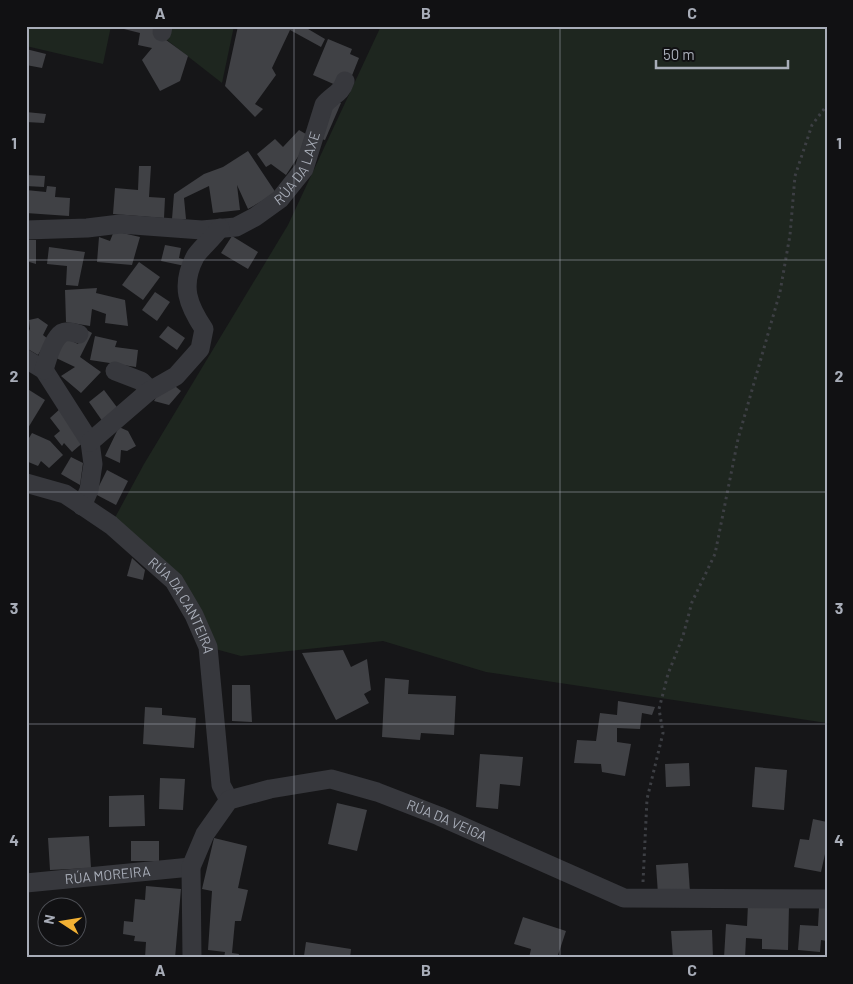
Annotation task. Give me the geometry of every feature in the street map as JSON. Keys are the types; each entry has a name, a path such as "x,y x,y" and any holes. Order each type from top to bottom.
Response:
{"street":[{"name":"RÚA DA LAXE","path":"26,230 87,228 120,224 202,230 236,227 255,217 280,199 304,169 324,105 330,98 338,94 345,81"},
{"path":"90,442 148,392 176,376 200,349 204,329 190,308 186,288 195,256 210,242 220,228"},
{"path":"44,370 51,350 61,333 67,331 79,334"},
{"path":"26,359 44,370 90,442 93,464 89,490 82,506"},
{"path":"114,371 141,382 147,387 148,392"},
{"name":"RÚA DA CANTEIRA","path":"26,483 64,494 128,538 174,581 194,614 208,647 221,784 230,800"},
{"name":"RÚA DA VEIGA","path":"230,800 270,789 332,779 377,792 439,816 624,898 827,899"},
{"path":"192,958 191,867 205,834 230,800"},
{"name":"RÚA MOREIRA","path":"26,882 191,867"}],"path":[{"path":"642,898 647,799 664,733 659,709 668,674 683,636 692,602 715,554 738,439 780,292 790,236 795,176 812,125 827,105"}],"shaded area":[{"path":"26,26 111,26 103,64 26,46"},
{"path":"170,26 234,26 222,83 167,40"},
{"path":"381,26 827,26 827,723 486,672 383,641 241,656 208,647 194,614 111,525 144,464 288,225"}],"building":[{"path":"124,26 157,26 162,37 188,56 180,81 160,91 142,60 152,48 138,45 140,33 124,29"},
{"path":"238,26 303,26 325,39 321,47 290,30 272,68 276,75 255,104 263,109 255,117 225,86"},
{"path":"328,39 352,49 350,54 359,58 351,78 338,86 313,75"},
{"path":"26,49 46,54 42,68 26,65"},
{"path":"331,101 341,103 325,140 318,138"},
{"path":"26,112 46,114 44,123 26,122"},
{"path":"299,130 311,137 286,175 271,164 266,167 257,154 275,139 283,147"},
{"path":"248,151 276,193 248,209 237,185 240,210 213,213 209,186 184,198 186,219 172,219 174,194 204,174 223,167"},
{"path":"139,166 151,166 149,197 165,198 164,218 113,214 115,188 138,190"},
{"path":"26,175 45,176 44,187 26,186"},
{"path":"47,186 56,187 55,197 70,198 69,216 26,213 26,190 46,192"},
{"path":"114,231 140,237 132,265 97,262 99,237 110,241"},
{"path":"232,236 258,252 248,269 221,253"},
{"path":"26,240 36,240 36,264 26,261"},
{"path":"165,245 181,248 179,258 186,260 185,266 161,261"},
{"path":"49,247 85,252 78,286 66,285 67,266 47,264"},
{"path":"139,262 160,277 143,300 122,285"},
{"path":"97,288 96,293 125,300 128,326 105,323 106,314 92,309 90,326 66,322 65,290"},
{"path":"155,292 170,302 157,321 142,310"},
{"path":"38,318 48,325 43,335 48,339 38,355 26,348 26,336 30,329 29,320"},
{"path":"168,326 185,338 177,350 159,337"},
{"path":"85,329 92,333 80,357 101,372 81,393 61,376 75,367 54,357 64,337 78,344"},
{"path":"95,336 117,341 115,347 138,350 136,367 90,360"},
{"path":"170,382 181,391 169,405 154,401 163,386"},
{"path":"26,388 45,400 28,428 26,427"},
{"path":"104,390 119,410 103,422 89,402"},
{"path":"61,408 86,440 72,452 64,443 62,446 54,436 60,431 50,418"},
{"path":"119,427 128,431 136,446 127,451 121,450 120,463 105,456"},
{"path":"32,433 50,441 63,455 49,468 41,461 38,466 26,461 26,443"},
{"path":"71,457 83,463 80,485 61,474"},
{"path":"107,470 128,481 116,505 95,494"},
{"path":"132,558 145,570 143,580 127,576"},
{"path":"343,650 351,667 367,659 371,690 364,694 369,703 336,720 302,653"},
{"path":"385,678 409,680 408,694 456,696 454,735 421,733 420,740 382,737"},
{"path":"232,685 250,685 252,722 232,721"},
{"path":"618,701 655,707 652,715 642,713 640,729 617,728 617,742 631,744 625,776 602,772 601,764 574,763 577,740 596,741 600,713 617,715"},
{"path":"145,707 162,708 162,715 196,718 194,748 143,744"},
{"path":"480,754 523,757 520,786 500,784 498,809 476,807"},
{"path":"689,763 690,786 666,787 665,764"},
{"path":"755,767 787,770 784,810 752,807"},
{"path":"160,778 185,779 183,810 159,809"},
{"path":"144,795 145,826 109,827 109,796"},
{"path":"337,803 367,810 357,851 328,844"},
{"path":"813,819 827,822 827,845 821,872 794,867 800,839 809,840"},
{"path":"89,836 91,868 50,870 48,838"},
{"path":"214,838 247,846 238,888 248,890 241,921 235,921 232,953 239,954 238,958 224,958 225,952 208,950 212,891 202,889"},
{"path":"131,841 159,841 159,861 131,861"},
{"path":"688,863 690,892 658,894 656,865"},
{"path":"146,886 181,889 175,958 145,958 146,942 134,941 135,936 123,934 124,921 133,922 135,899 145,900"},
{"path":"748,904 789,905 788,950 762,949 762,939 746,938 745,958 724,958 726,924 747,926"},
{"path":"819,908 827,908 827,941 821,940 820,952 798,950 800,925 818,926"},
{"path":"523,917 566,931 557,958 529,958 531,949 514,944"},
{"path":"712,930 713,958 673,958 671,931"},
{"path":"306,942 351,949 350,958 304,956"}]}
